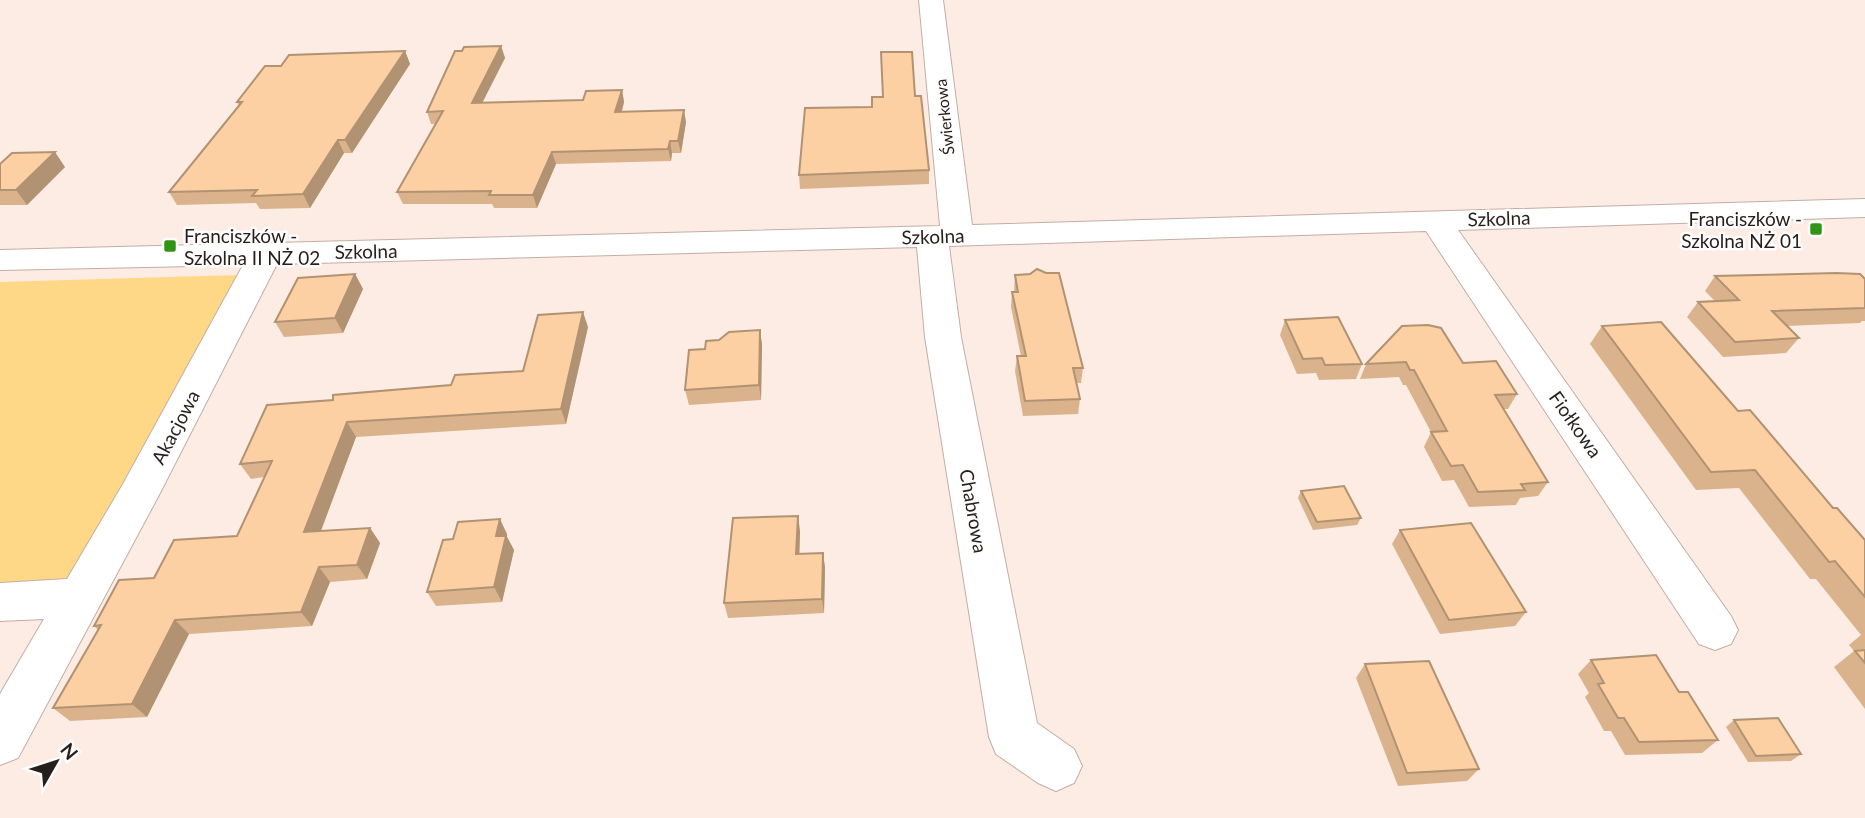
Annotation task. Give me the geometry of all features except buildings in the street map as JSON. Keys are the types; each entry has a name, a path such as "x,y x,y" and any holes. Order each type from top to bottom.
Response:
{"street":[{"name":"Świerkowa","path":"931,0 942,235"},
{"name":"Szkolna","path":"0,260 1865,208"},
{"name":"Fiołkowa","path":"1435,220 1715,630"},
{"name":"Chabrowa","path":"942,235 934,250 943,337 1014,737 1056,766"},
{"name":"Akacjowa","path":"0,741 187,404 266,253"},
{"path":"0,602 79,598"}],"shaded area":[{"path":"237,275 70,580 0,584 0,282"}],"place":[{"name":"Franciszków - Szkolna NŻ 01","path":"1816,229"},
{"name":"Franciszków - Szkolna II NŻ 02","path":"170,246"}]}
